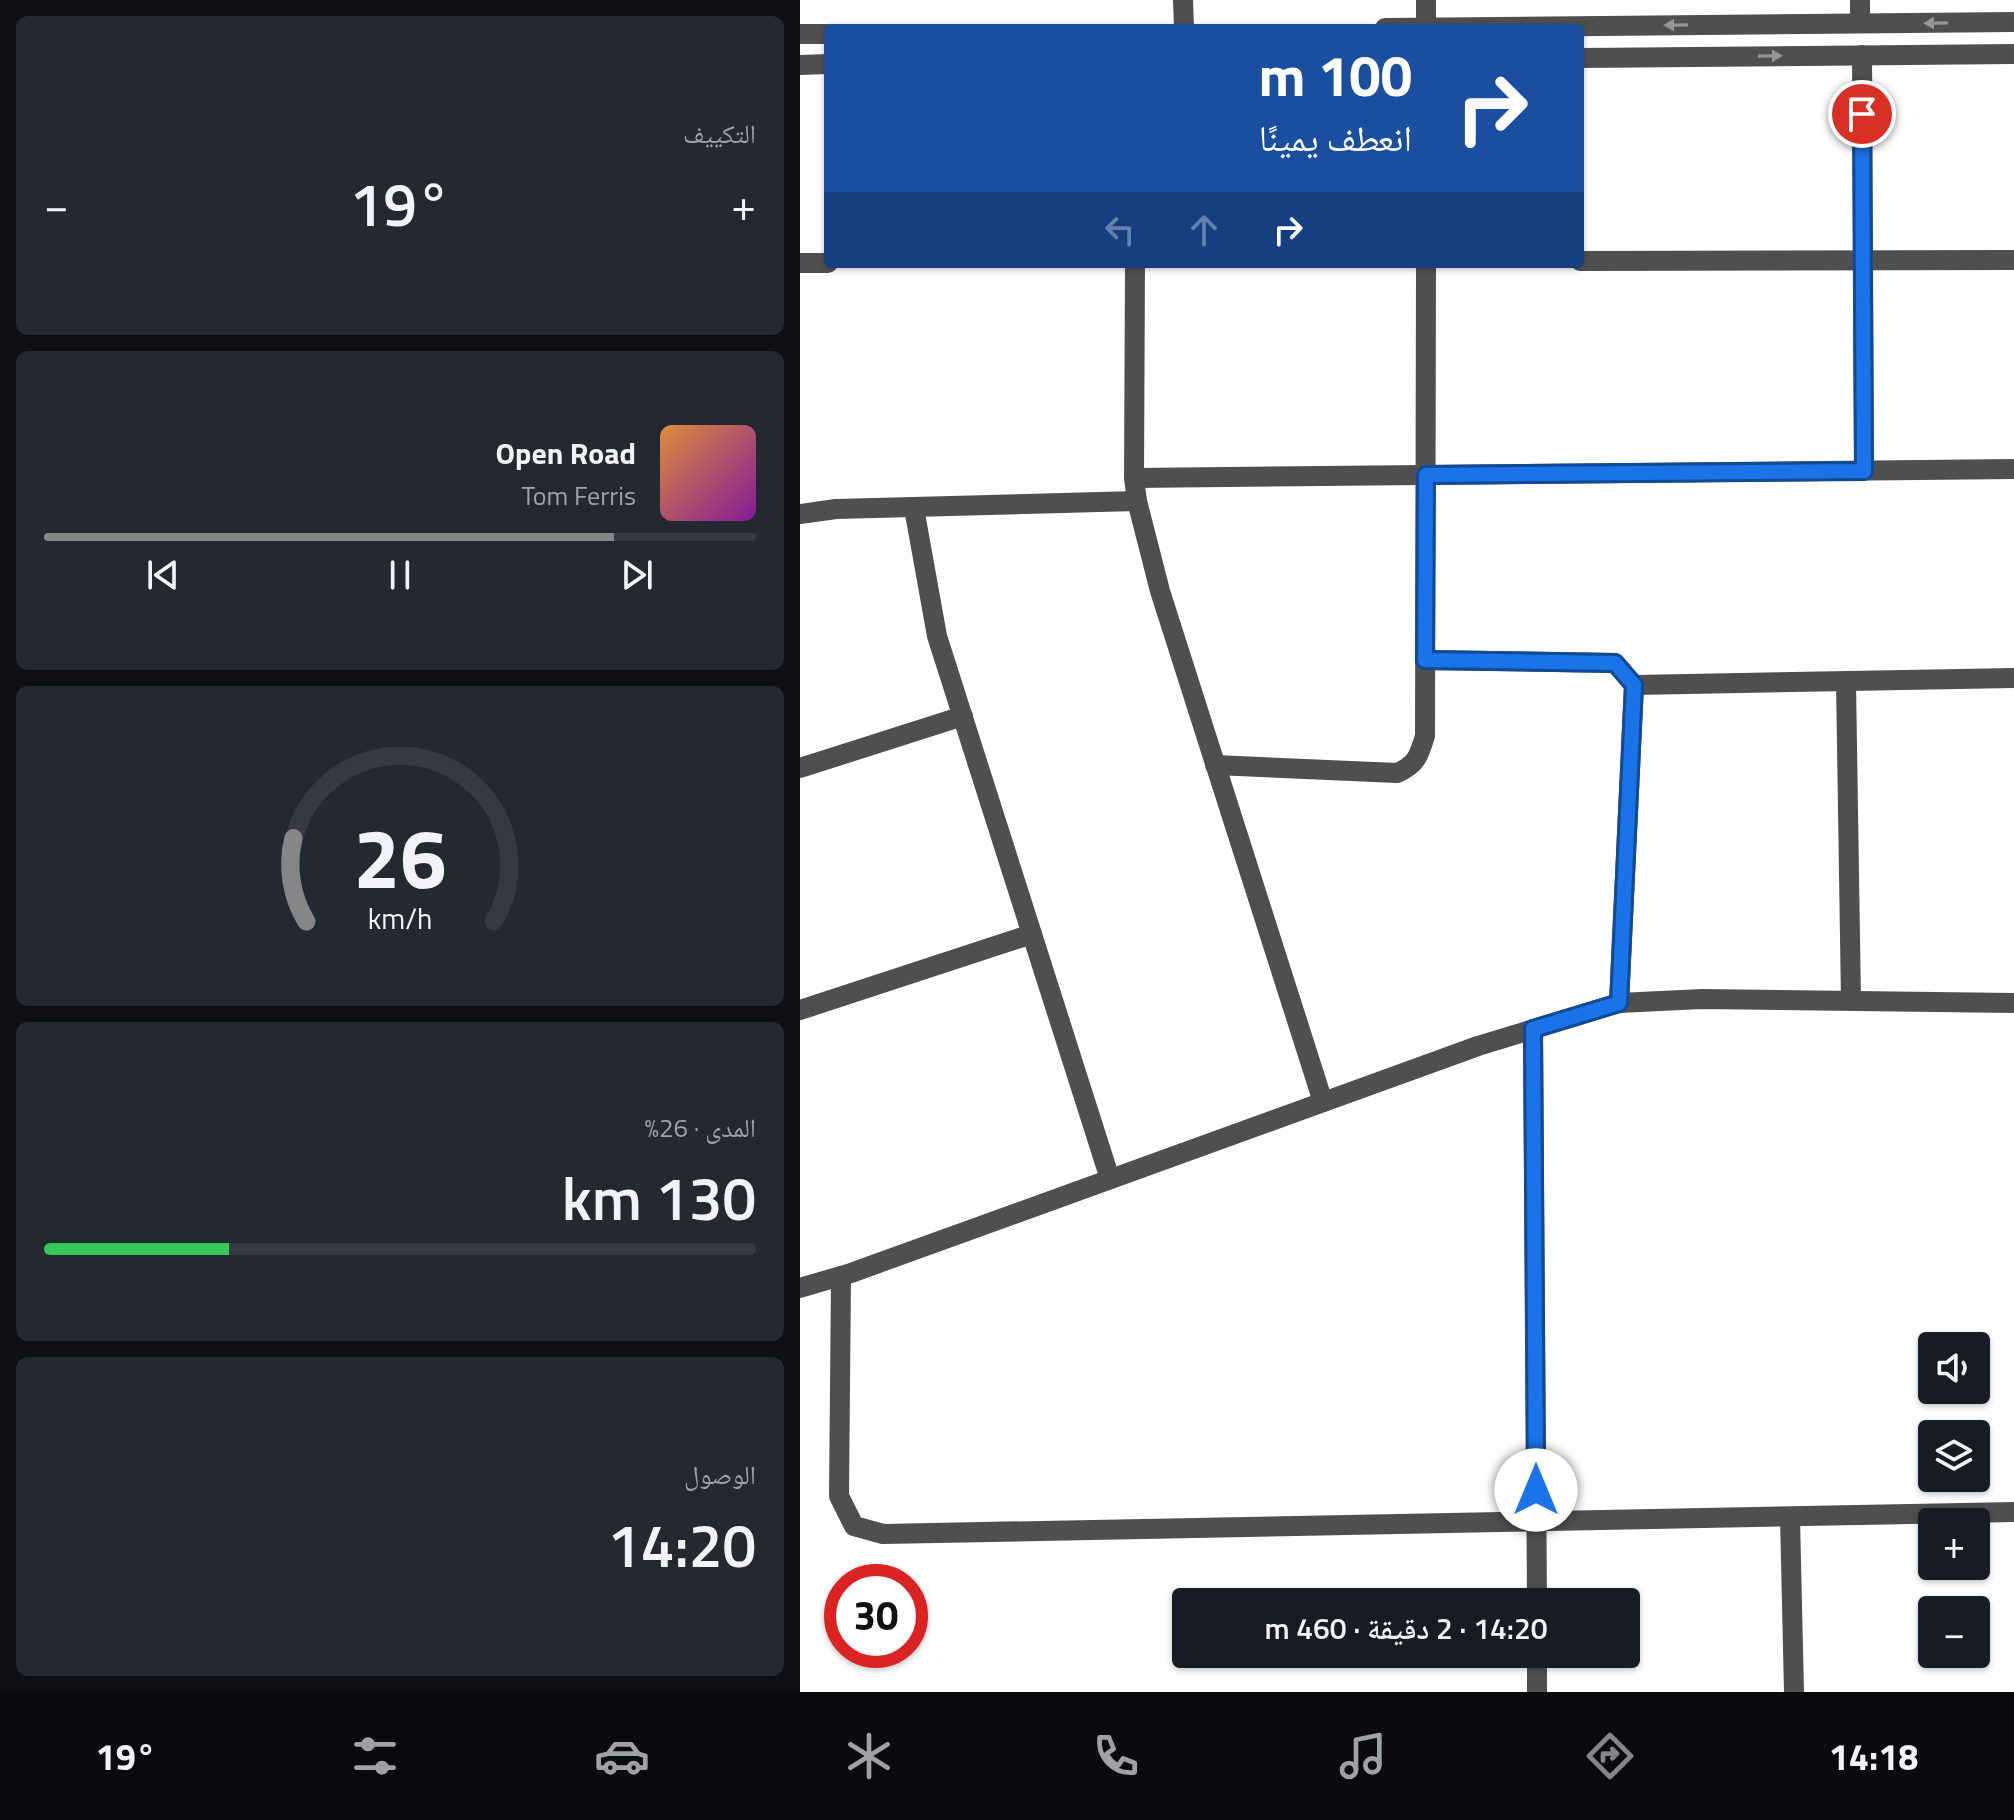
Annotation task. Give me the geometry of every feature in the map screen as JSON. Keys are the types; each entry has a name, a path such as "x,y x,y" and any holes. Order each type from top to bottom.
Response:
{"street":[{"path":"1183,0 1184,24"},
{"path":"1426,0 1426,24"},
{"path":"1860,0 1860,23"},
{"path":"1584,26 2014,22"},
{"path":"800,34 824,34"},
{"path":"1584,58 2014,54"},
{"path":"1862,55 1864,471"},
{"path":"800,65 824,64"},
{"path":"1584,261 2014,260"},
{"path":"800,263 824,263"},
{"path":"1135,268 1134,478 1137,501 1160,591 1323,1102"},
{"path":"1215,765 1397,773 1412,767 1419,758 1425,736 1426,268"},
{"path":"1134,478 2014,469"},
{"path":"800,514 836,509 1137,501"},
{"path":"914,508 937,636 1110,1179"},
{"path":"1425,660 1615,663 1634,685 1619,1003"},
{"path":"1634,685 2014,678"},
{"path":"1846,681 1851,1001"},
{"path":"800,768 963,716"},
{"path":"800,1010 1032,934"},
{"path":"800,1288 841,1276 1478,1046 1619,1003 1702,999 2014,1003"},
{"path":"1533,1029 1537,1588"},
{"path":"841,1276 839,1496 854,1526 883,1534 2014,1512"},
{"path":"1790,1517 1794,1692"},
{"path":"1537,1668 1537,1692"}],"route":[{"path":"1536,1490 1533,1029 1619,1003 1634,685 1615,663 1425,660 1426,475 1864,471 1862,114"}]}
